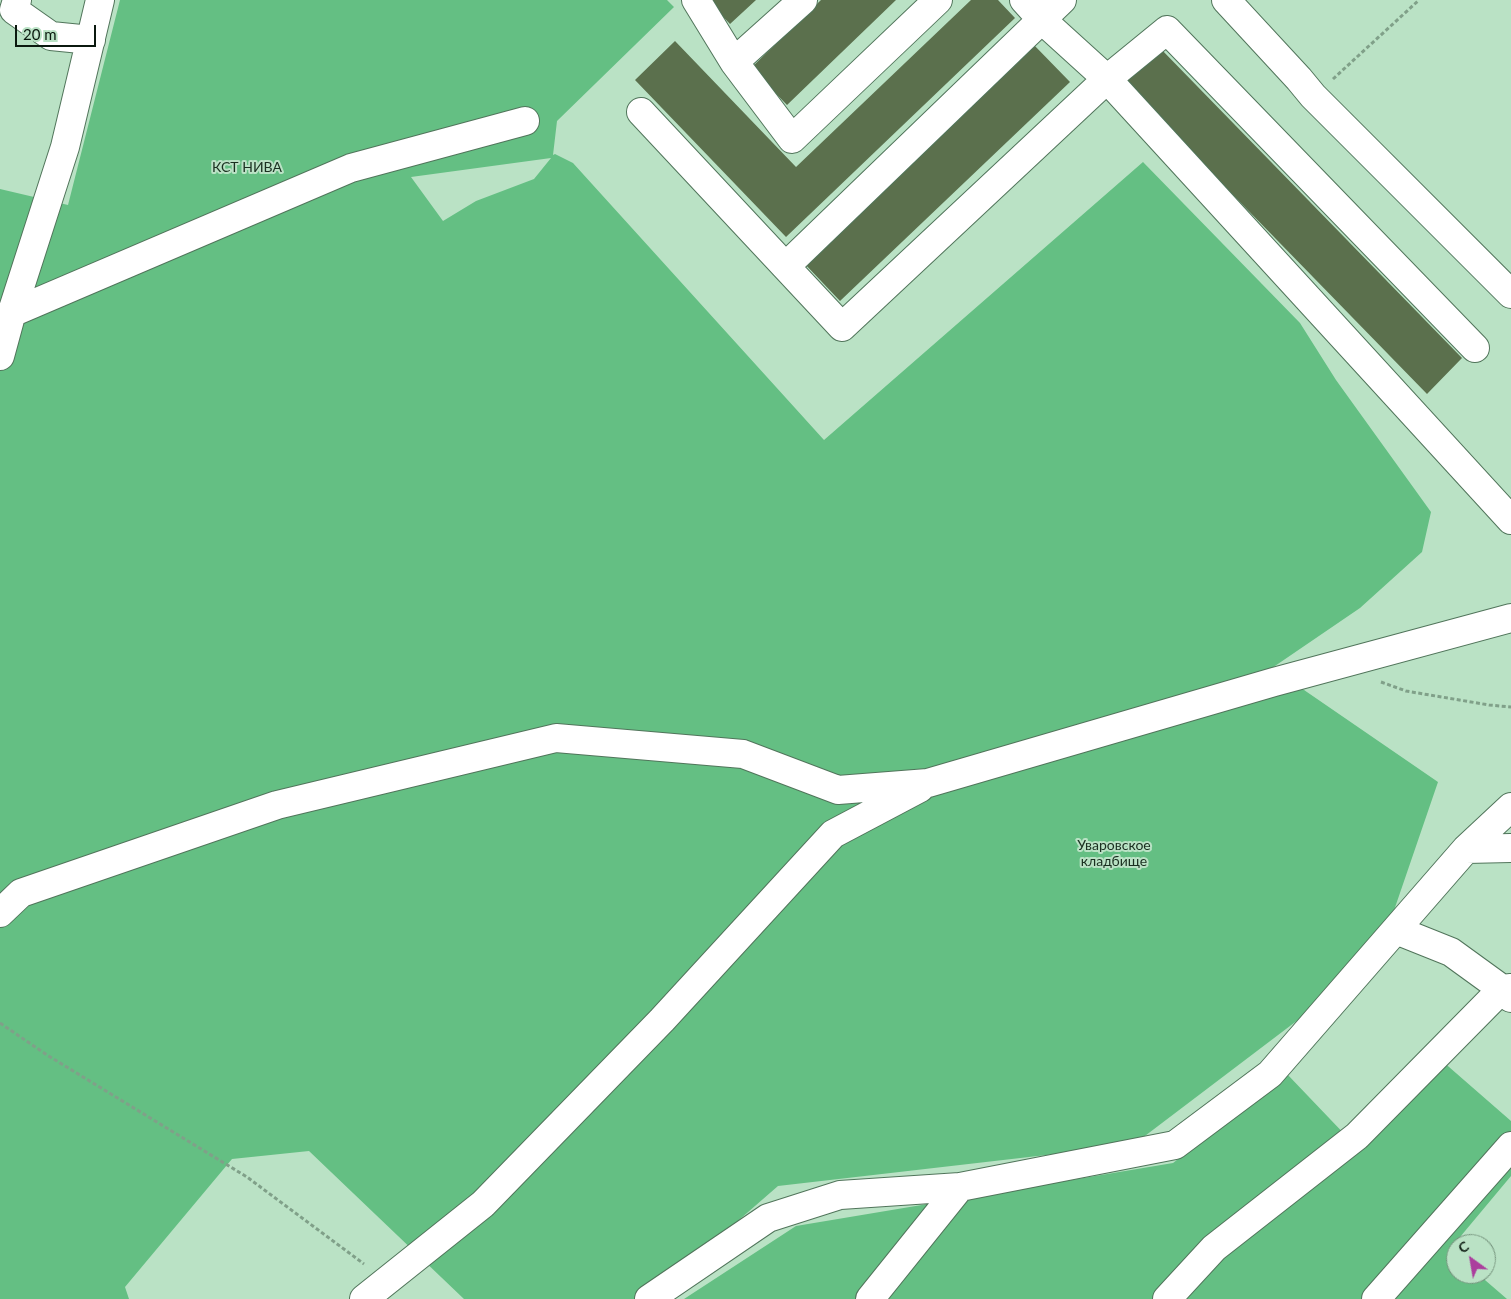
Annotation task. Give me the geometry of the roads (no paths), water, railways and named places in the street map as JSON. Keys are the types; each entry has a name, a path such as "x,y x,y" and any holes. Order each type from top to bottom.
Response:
{"lane":[{"path":"0,356 6,315 65,147 100,0"},
{"path":"696,0 734,62 792,139 938,0"},
{"path":"734,62 803,0"},
{"path":"1024,0 1042,20 1107,79 1511,520"},
{"path":"786,266 1062,0"},
{"path":"1226,0 1313,96 1511,294"},
{"path":"10,6 51,36 91,40"},
{"path":"641,112 842,327 1107,79 1166,30 1475,348"},
{"path":"6,315 351,168 525,121"},
{"path":"0,913 21,893 278,805 556,738 743,754 838,790 928,783 1274,682 1511,618"},
{"path":"364,1299 483,1204 662,1020 834,834 928,783"},
{"path":"649,1299 768,1218 840,1195 960,1187 1175,1145 1270,1074 1466,849 1511,807"},
{"path":"1466,849 1511,848"},
{"path":"1167,1299 1214,1248 1357,1136 1508,992 1451,952 1396,930"},
{"path":"1376,1299 1511,1146"},
{"path":"870,1299 960,1187"}],"park label":[{"name":"КСТ НИВА","path":"247,167"},
{"name":"Уваровское кладбище","path":"1114,854"}]}
